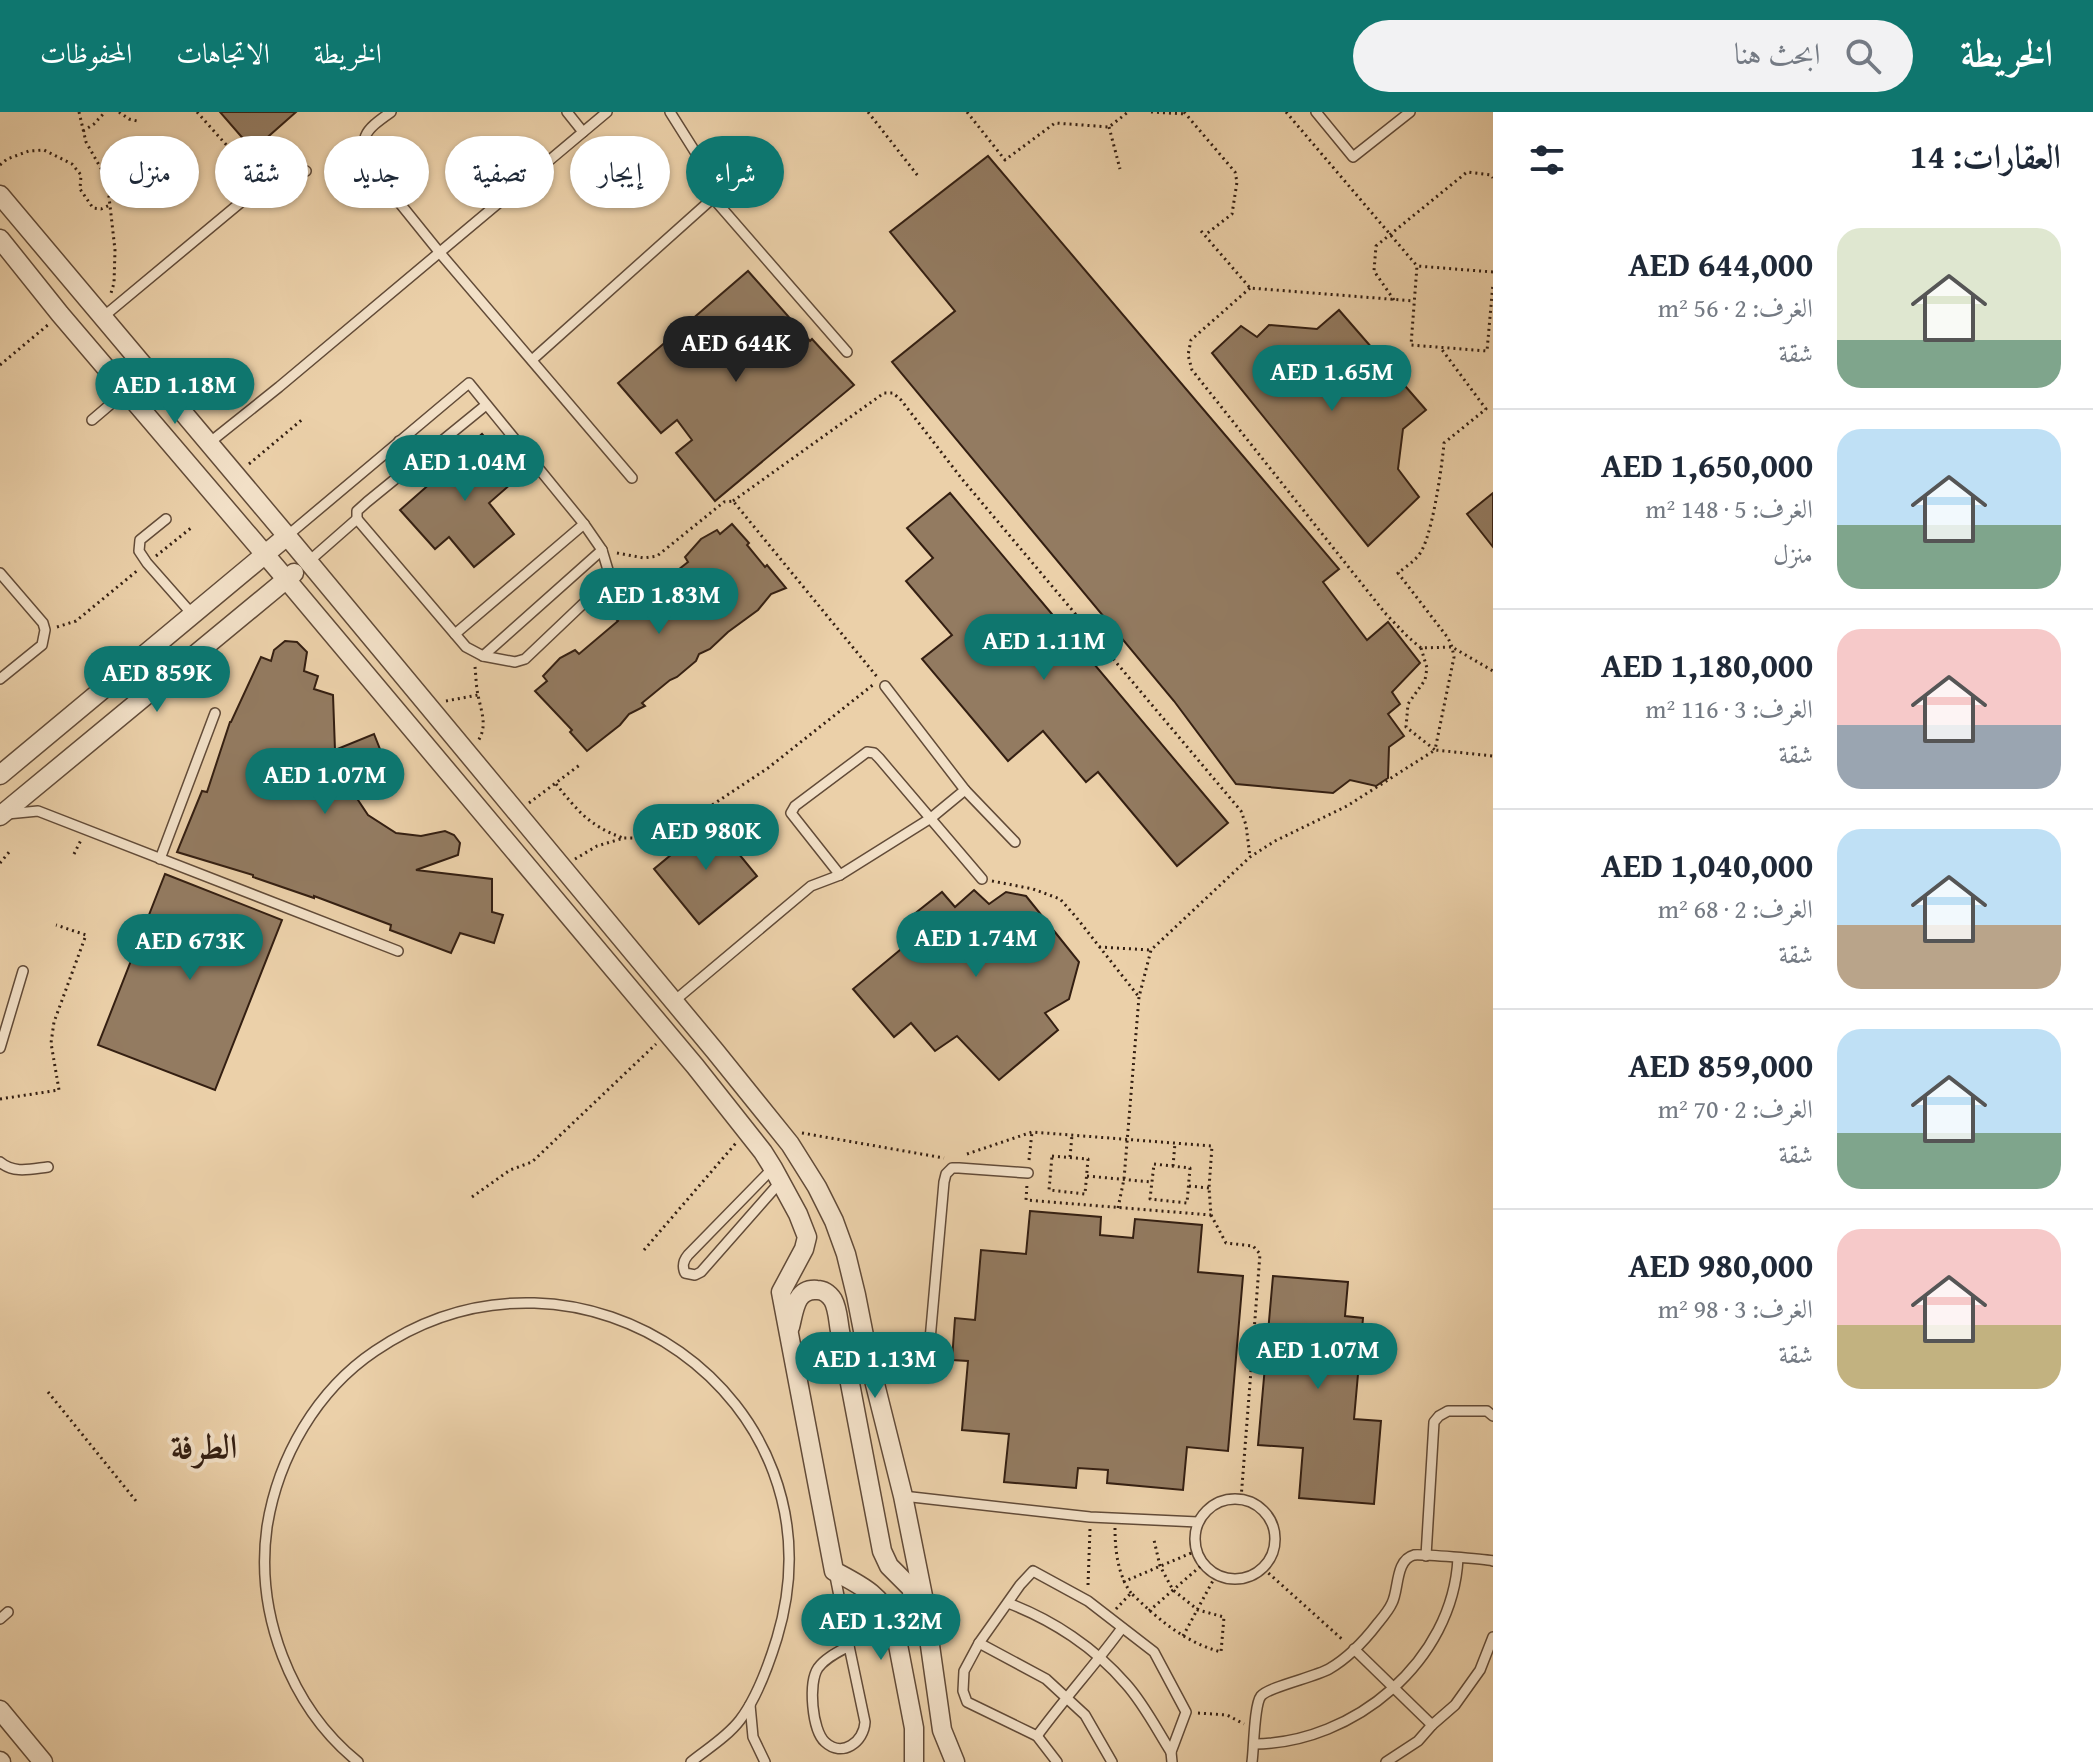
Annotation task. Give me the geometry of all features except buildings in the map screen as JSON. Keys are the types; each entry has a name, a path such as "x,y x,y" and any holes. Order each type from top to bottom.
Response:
{"street":[{"path":"3,205 100,313 715,1051 797,1155 817,1187 846,1254 903,1496 930,1637 942,1730 955,1762"},
{"path":"0,239 695,1066 777,1175 807,1237 804,1249 781,1292 834,1571 875,1595 894,1624 914,1728 914,1762"},
{"path":"149,417 162,410 171,399"},
{"path":"235,520 258,501"},
{"path":"0,775 287,536"},
{"path":"2,815 308,562"},
{"path":"71,715 92,741"},
{"path":"695,1066 715,1051"},
{"path":"788,1334 799,1297 810,1290 828,1294 835,1305 882,1551 889,1566 911,1588 920,1621 930,1637"},
{"path":"0,1710 43,1762"}],"lane":[{"path":"374,124 375,112"},
{"path":"391,112 374,124 362,143 373,170 632,478"},
{"path":"567,112 583,132"},
{"path":"209,443 607,112"},
{"path":"670,112 686,137"},
{"path":"1323,114 1353,157 1410,112"},
{"path":"100,313 233,208"},
{"path":"532,360 702,208"},
{"path":"722,208 847,352"},
{"path":"287,536 469,383 584,524 602,550 608,570 607,581 525,659 515,662 479,654 466,647 357,519 357,511 486,405"},
{"path":"92,420 126,391"},
{"path":"399,441 417,461"},
{"path":"166,519 140,540 139,551 192,614"},
{"path":"308,562 357,519"},
{"path":"455,634 584,524"},
{"path":"479,654 602,550"},
{"path":"0,573 43,623 45,630 42,645 0,679"},
{"path":"885,686 965,790 1015,842"},
{"path":"160,859 215,713"},
{"path":"840,875 791,813 795,806 867,752 879,758 982,879"},
{"path":"673,1002 811,886 840,875 931,818 965,790"},
{"path":"2,815 38,811 398,951"},
{"path":"0,1048 23,971"},
{"path":"0,1162 9,1170 48,1167"},
{"path":"868,1356 917,1352 924,1349 930,1340 946,1174 952,1168 1028,1173"},
{"path":"777,1175 701,1272 695,1275 685,1273 684,1261 688,1255 777,1175"},
{"path":"358,1762 318,1720 297,1687 281,1653 268,1604 265,1578 267,1527 279,1478 315,1410 348,1372 379,1348 434,1319 481,1306 506,1303 555,1303 580,1307 627,1322 660,1338 691,1359 726,1393 755,1434 775,1479 789,1551 781,1625 765,1671 745,1713 730,1731 691,1762"},
{"path":"1426,1556 1434,1422 1448,1411 1487,1411 1493,1416"},
{"path":"903,1496 1090,1517 1198,1522"},
{"path":"1241,1499 1264,1511 1273,1528 1274,1547 1264,1569 1251,1577 1231,1580 1216,1575 1203,1564 1194,1541 1198,1522 1210,1507 1219,1502 1241,1499"},
{"path":"1252,1762 1260,1697 1268,1690 1329,1669 1354,1649 1379,1623 1393,1601 1405,1561 1414,1555 1493,1561"},
{"path":"1255,1744 1276,1744 1328,1730 1356,1717 1380,1700 1410,1671 1437,1634 1453,1591 1458,1558"},
{"path":"834,1571 865,1722 862,1736 853,1745 839,1748 826,1743 818,1731 812,1685 820,1666 849,1646"},
{"path":"1057,1762 1037,1736 967,1702 963,1691 964,1671 979,1643 1033,1571 1088,1601 1154,1652 1186,1712 1172,1757"},
{"path":"1008,1603 1036,1613 1091,1649 1128,1685 1172,1757"},
{"path":"1037,1736 1122,1628"},
{"path":"1386,1762 1418,1741 1455,1705 1480,1670 1493,1637"},
{"path":"979,1643 1046,1679 1085,1715 1112,1762"},
{"path":"1354,1649 1432,1725"},
{"path":"750,1702 750,1726 765,1762"}],"path":[{"path":"79,112 86,142 100,167"},
{"path":"83,131 105,112"},
{"path":"119,112 137,121"},
{"path":"197,112 218,136"},
{"path":"868,112 918,176"},
{"path":"967,112 1005,160 1055,123 1109,127 1128,112"},
{"path":"1151,112 1185,113 1235,172 1237,182 1232,214 1203,233 1250,288 1414,301"},
{"path":"1286,112 1417,266 1411,345 1487,351 1493,283"},
{"path":"1109,127 1120,169"},
{"path":"0,165 29,151 44,150 72,164 81,175 80,189 93,208 103,208"},
{"path":"1394,300 1374,271 1376,246 1467,172 1491,175 1493,178"},
{"path":"100,313 114,283 115,250 110,208"},
{"path":"1417,266 1493,272"},
{"path":"1250,288 1191,340 1188,355 1192,370 1385,613 1421,648 1427,668 1425,680 1408,704 1406,727 1435,750 1493,756"},
{"path":"0,365 60,314"},
{"path":"1118,1208 1124,1179 1139,997 1151,950 1250,857 1275,841 1347,806 1435,750 1454,657 1452,647 1398,573 1420,555 1425,541 1441,479 1444,443 1486,409 1440,347"},
{"path":"602,550 644,558 657,556 724,502 733,501 884,393 893,393 1241,811 1250,857"},
{"path":"236,475 304,418"},
{"path":"561,867 597,846 624,838 659,834 691,819 768,768 879,680 733,501"},
{"path":"45,630 76,621 191,528"},
{"path":"1421,648 1452,647 1493,671"},
{"path":"466,752 483,734 483,715 478,695 479,654"},
{"path":"433,712 444,702 478,695"},
{"path":"517,813 581,764"},
{"path":"556,784 580,814 606,832 624,838"},
{"path":"0,863 10,851"},
{"path":"982,879 1033,889 1060,899 1139,997"},
{"path":"0,1099 59,1090 51,1043 54,1022 86,935 56,925"},
{"path":"1099,947 1151,950"},
{"path":"472,1197 510,1170 532,1162 667,1033"},
{"path":"776,1128 952,1159"},
{"path":"644,1250 746,1131"},
{"path":"1032,1132 1026,1200 1211,1215"},
{"path":"965,1155 1032,1132 1212,1146 1211,1215 1226,1243 1253,1246 1260,1254 1241,1499"},
{"path":"1070,1157 1072,1135"},
{"path":"1173,1166 1175,1143"},
{"path":"1052,1156 1088,1159 1087,1176 1085,1194 1049,1190 1052,1156"},
{"path":"1154,1164 1173,1166 1190,1168 1187,1203 1150,1199 1154,1164"},
{"path":"1087,1176 1152,1182"},
{"path":"1188,1185 1209,1188"},
{"path":"1067,1204 1068,1193"},
{"path":"1169,1201 1177,1213"},
{"path":"48,1392 136,1501"},
{"path":"1088,1601 1090,1517"},
{"path":"1115,1518 1120,1570 1123,1582 1131,1593 1149,1611 1183,1636 1221,1652 1224,1617 1198,1610 1173,1590 1160,1566 1154,1540"},
{"path":"1123,1582 1196,1551"},
{"path":"1149,1611 1203,1564"},
{"path":"1264,1569 1354,1649"},
{"path":"1183,1636 1216,1575"},
{"path":"1108,1616 1131,1593"},
{"path":"1186,1712 1227,1715 1256,1731"}],"district":[{"name":"الطرفة","path":"204,1446"}]}
